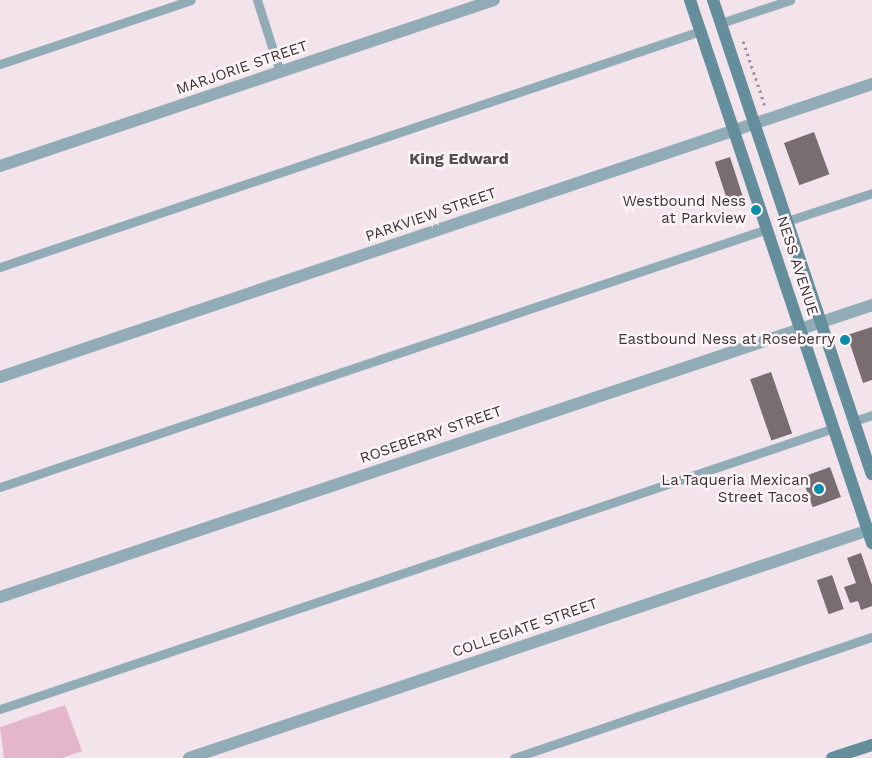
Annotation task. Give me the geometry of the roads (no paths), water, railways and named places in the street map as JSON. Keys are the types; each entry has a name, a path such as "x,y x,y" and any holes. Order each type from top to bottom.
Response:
{"main road":[{"name":"NESS AVENUE","path":"690,0 870,530 872,543"},
{"name":"NESS AVENUE","path":"713,0 872,474"},
{"path":"832,758 872,744"}],"street":[{"name":"MARJORIE STREET","path":"0,166 494,0"},
{"name":"PARKVIEW STREET","path":"0,377 872,84"},
{"name":"ROSEBERRY STREET","path":"0,597 872,305"},
{"name":"COLLEGIATE STREET","path":"189,758 870,530"}],"lane":[{"path":"0,64 191,0"},
{"path":"257,0 280,72"},
{"path":"721,23 790,0"},
{"path":"0,267 700,31"},
{"path":"787,221 872,193"},
{"path":"0,487 767,229"},
{"path":"854,421 872,415"},
{"path":"0,709 834,428"},
{"path":"514,758 872,637"}],"place":[{"name":"Westbound Ness at Parkview","path":"756,210"},
{"name":"Eastbound Ness at Roseberry","path":"845,340"},
{"name":"La Taqueria Mexican Street Tacos","path":"819,489"}],"district":[{"name":"King Edward","path":"459,159"}]}
